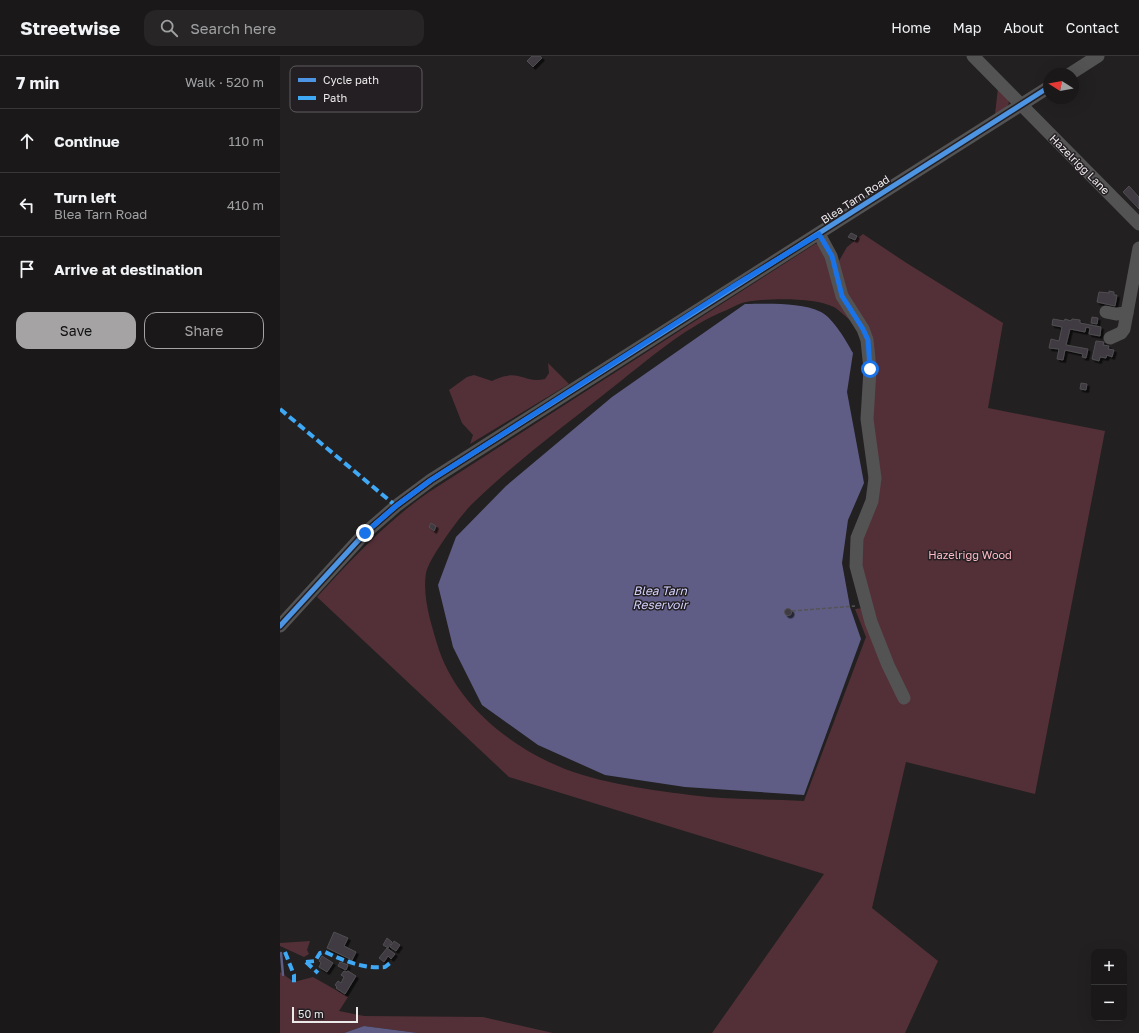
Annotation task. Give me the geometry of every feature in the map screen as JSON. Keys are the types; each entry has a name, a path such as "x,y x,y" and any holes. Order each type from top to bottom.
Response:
{"street":[{"name":"Hazelrigg Lane","path":"973,56 1139,224"},
{"path":"1079,68 1098,56"},
{"name":"Blea Tarn Road","path":"280,626 365,533 396,506 425,484 732,287 819,234 1043,91"},
{"path":"819,234 832,256 842,296 863,329 868,340 870,369 867,419 875,478 872,501 857,538 856,566 871,622 888,665 904,698"},
{"path":"1110,338 1121,333 1124,329 1139,248"},
{"path":"1106,312 1116,314 1127,313"}],"path":[{"path":"792,612 853,606"}],"green space":[{"path":"998,88 1009,103 1005,108 995,114"},
{"name":"Hazelrigg Wood","path":"863,234 1003,323 988,408 1105,431 1035,794 906,762 872,908 938,961 905,1033 712,1033 824,874 509,777 317,597 356,555 384,528 429,492 815,244 821,244 850,320 836,308 826,304 815,301 778,299 741,303 696,325 653,355 540,444 472,504 453,527 428,566 425,583 428,612 433,632 447,669 457,686 469,702 498,730 531,753 565,769 618,784 704,797 804,801 866,637 855,609 864,608 877,623 860,566 861,536 867,516 873,350 853,309 836,266 847,247"},
{"path":"548,363 569,384 470,444 473,435 462,423 449,390 467,377 474,375 492,381 509,375 538,380 545,379 549,373"},
{"path":"310,941 307,950 309,954 304,957 280,946 280,943"},
{"path":"280,972 294,982 313,977 348,997 339,1011 364,1016 483,1017 553,1033 418,1033 364,1026 344,1033 280,1033"}],"water":[{"name":"Blea Tarn Reservoir","path":"745,304 794,305 821,312 826,315 835,325 853,353 847,392 864,483 848,520 842,563 850,607 861,639 804,795 685,787 605,775 538,745 482,705 453,647 438,585 456,537 506,486 612,397"},
{"path":"364,1026 418,1033 344,1033"}],"building":[{"path":"532,56 540,56 542,58 533,67 527,61"},
{"path":"1129,186 1139,197 1139,209 1123,192"},
{"path":"851,233 857,236 855,240 848,237"},
{"path":"1109,291 1114,292 1114,295 1117,295 1115,306 1097,302 1099,292 1109,293"},
{"path":"1092,317 1098,318 1097,324 1091,323"},
{"path":"1053,319 1064,321 1065,319 1071,321 1072,319 1080,320 1080,323 1101,327 1100,336 1089,334 1090,328 1086,327 1085,332 1070,329 1066,345 1088,349 1086,358 1082,357 1083,354 1065,350 1063,360 1057,359 1059,349 1049,348 1051,339 1059,341 1062,327 1052,325"},
{"path":"1096,341 1104,342 1103,345 1109,346 1108,349 1114,350 1112,357 1107,355 1106,358 1100,357 1099,361 1092,359"},
{"path":"1081,383 1087,384 1086,390 1080,389"},
{"path":"431,523 436,526 434,531 429,527"},
{"path":"788,608 791,609 791,615 788,616 785,615 784,612 785,609"},
{"path":"334,932 348,938 344,946 356,952 351,962 349,961 350,959 327,948"},
{"path":"387,938 392,942 388,948 383,945"},
{"path":"394,941 400,945 396,951 390,947"},
{"path":"387,948 395,954 391,959 388,956 384,962 379,958"},
{"path":"322,956 333,963 327,972 319,967 321,963 319,961"},
{"path":"340,962 348,965 346,970 338,966"},
{"path":"344,971 348,971 356,976 345,994 336,988 337,987 335,985 338,981 341,983 344,977 341,975"}],"waterway":[{"path":"281,953 283,975"}],"marked path":[{"path":"280,409 396,506"},
{"path":"285,952 294,975 294,985"},
{"path":"306,962 315,961 320,953 325,952 362,966 385,967 390,963"},
{"path":"306,962 318,973"}],"cycle path":[{"path":"280,626 365,533 396,506 431,480 1043,91"}],"route":[{"path":"365,533 396,506 431,480 732,287 819,234 832,256 837,283 842,296 863,329 868,340 870,369"}]}
